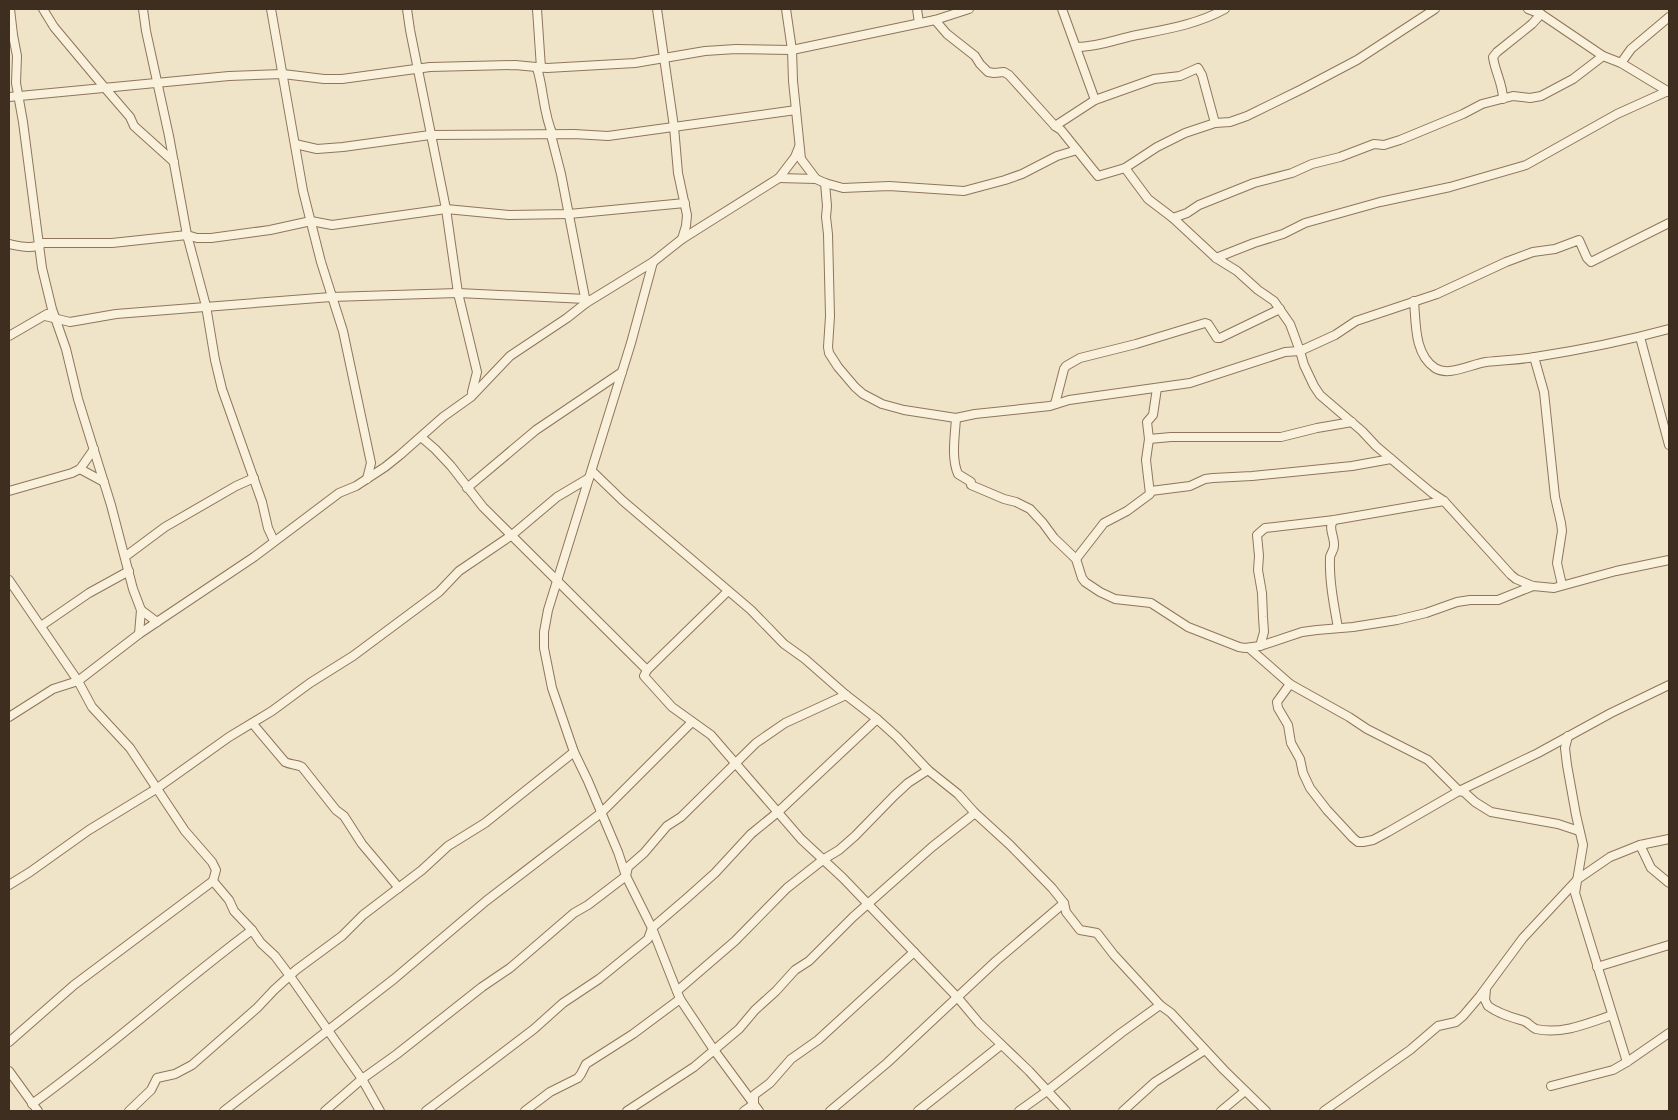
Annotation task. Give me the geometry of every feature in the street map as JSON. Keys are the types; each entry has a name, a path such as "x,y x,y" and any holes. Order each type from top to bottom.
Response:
{"street":[{"path":"10,9 17,56 16,83 39,246 52,309 126,556 133,589 141,610 139,634"},
{"path":"43,9 54,26 130,117 134,126 174,162"},
{"path":"143,9 187,235 206,306 222,389 274,541"},
{"path":"270,9 303,191 331,297 343,331 371,463 367,480"},
{"path":"407,9 430,135 446,209 458,293 477,372 471,397"},
{"path":"536,9 547,123 552,135 586,301"},
{"path":"656,9 674,127 678,173 688,215 682,239"},
{"path":"786,9 792,50 801,159 816,179"},
{"path":"917,9 919,23"},
{"path":"9,98 230,76 283,74 342,79 430,67 515,65 542,68 635,62 705,51 736,49 792,50 935,20 969,9"},
{"path":"1062,9 1095,100"},
{"path":"1077,47 1099,45 1136,35 1185,26 1226,9"},
{"path":"935,20 948,34 975,56 988,72 1004,72 1009,75 1055,126 1061,130 1098,176 1125,168 1165,142 1215,123 1230,122 1247,116 1322,79 1364,56 1435,9"},
{"path":"1530,9 1541,14 1603,56 1667,89"},
{"path":"1503,99 1503,89 1492,57 1532,24 1541,14"},
{"path":"1621,64 1632,48 1669,17"},
{"path":"1173,218 1187,213 1199,205 1254,183 1292,173 1312,164 1340,158 1374,144 1384,144 1400,140 1463,114 1482,104 1513,96 1530,98 1541,96 1573,79 1603,56"},
{"path":"1055,126 1095,100 1154,79 1180,76 1198,68 1202,75 1215,123"},
{"path":"1216,258 1283,234 1305,223 1380,202 1450,187 1526,165 1617,114 1667,89"},
{"path":"295,144 317,149 430,135 608,136 796,110"},
{"path":"541,135 547,123"},
{"path":"9,717 52,688 78,681 139,634 220,581 339,493 367,480 443,417 471,397 510,356 567,318 586,301 653,262 682,239 779,178 795,157 799,147"},
{"path":"779,178 816,179 843,188 889,186 964,191 1022,174 1057,156 1077,150"},
{"path":"1125,168 1148,199 1173,218 1216,258 1237,271 1258,290 1274,300 1290,324 1304,365 1320,395 1391,459 1444,501 1516,579 1533,586 1549,588 1669,560"},
{"path":"825,183 830,316 829,353 855,387 872,399 892,408 956,418 975,414 1050,406 1190,383 1285,352 1300,351 1335,335 1356,321 1437,294 1532,252 1555,249 1579,240 1589,261 1593,261 1669,224"},
{"path":"9,244 26,247 39,246 44,243 112,242 187,235 197,238 211,238 270,230 312,221 332,225 446,209 508,215 569,214 685,203"},
{"path":"26,247 37,233"},
{"path":"653,262 642,307 548,610 544,632 544,648 552,688 574,752 588,780 626,876 652,928 679,995 714,1050 759,1111"},
{"path":"45,316 70,322 116,314 206,306 331,297 458,293 586,301"},
{"path":"1414,301 1417,340 1424,357 1429,363 1442,371 1484,362 1534,357 1640,337 1669,328"},
{"path":"9,336 45,316 52,309"},
{"path":"1055,404 1064,369 1080,358 1136,344 1204,323 1208,324 1217,338 1220,338 1280,309"},
{"path":"60,331 70,322"},
{"path":"1640,337 1669,445"},
{"path":"1534,357 1544,392 1555,497 1562,531 1557,562 1562,585"},
{"path":"467,488 536,430 622,372"},
{"path":"1076,559 1104,523 1149,496 1151,491 1146,460 1149,439 1147,422 1153,415 1156,388"},
{"path":"956,418 954,441 958,474 971,482 971,485 1030,509 1054,538 1076,559 1085,582 1107,596 1123,601 1151,603 1195,630 1239,647 1260,646 1302,632 1397,620 1426,613 1457,602 1498,600 1533,586"},
{"path":"1149,439 1281,436 1352,422"},
{"path":"421,437 440,454 483,507 647,670"},
{"path":"9,491 72,473 80,469 94,449"},
{"path":"368,452 373,459 384,467"},
{"path":"1151,491 1190,486 1213,478 1352,466 1391,459"},
{"path":"80,469 104,482"},
{"path":"9,885 88,830 156,789 230,737 253,724 303,687 353,656 439,592 459,571 512,535 557,497 590,475"},
{"path":"590,475 751,610 784,644 805,658 846,695 877,719 928,770 958,794 1052,888 1064,903 1066,912 1080,930 1097,933 1114,956 1160,1005 1171,1013 1204,1050 1266,1111"},
{"path":"126,556 165,526 236,486 254,478"},
{"path":"1260,646 1264,632 1264,617 1258,570 1258,532 1265,528 1334,520 1444,501"},
{"path":"1334,520 1331,527 1334,546 1330,558 1330,573 1338,628"},
{"path":"41,626 89,593 129,571"},
{"path":"9,580 78,681 92,707 130,748 156,789 185,830 212,862 216,870 212,881 74,985 9,1042"},
{"path":"728,591 647,670 644,676 649,684 672,707 711,735 801,839 869,904 958,998 979,1023 1066,1111"},
{"path":"141,610 157,622"},
{"path":"1249,648 1290,684 1367,729 1428,760 1460,791 1491,812 1558,824 1579,831"},
{"path":"1290,684 1277,702 1278,708 1288,725 1291,743 1300,759 1305,780 1327,810 1358,842 1368,842 1388,832 1460,791 1669,685"},
{"path":"325,1111 362,1079 482,987 510,968 574,913 588,905 626,876 628,867 644,853 667,826 681,817 756,743 785,723 846,695"},
{"path":"426,1111 648,939 652,928 688,898 751,834 778,812 877,719"},
{"path":"224,1111 394,979 486,901 601,813 692,722"},
{"path":"253,724 286,762 290,765 297,764 302,767 336,810 344,816 362,844 400,888"},
{"path":"1568,736 1565,748 1567,766 1583,845 1575,893 1627,1062"},
{"path":"129,1111 151,1090 157,1078 174,1074 192,1065 257,1008 296,970 342,936 363,915 400,888 448,846 492,818 574,752"},
{"path":"525,1111 550,1092 580,1077 586,1064 633,1034 679,995 787,888 824,859 840,850 908,783 928,770"},
{"path":"627,1111 674,1082 739,1029 795,970 809,961 826,943 932,847 975,813"},
{"path":"1324,1111 1410,1050 1438,1026 1456,1022 1486,988 1523,938 1578,879 1610,857 1640,845 1669,839"},
{"path":"1640,845 1651,868 1669,883"},
{"path":"212,881 228,900 234,911 252,930 260,943 275,956 290,976 362,1079 380,1111"},
{"path":"830,1111 893,1058 996,961 1064,903"},
{"path":"32,1104 69,1077 193,975 252,930"},
{"path":"1597,967 1669,944"},
{"path":"754,1104 754,1095 770,1083 791,1059 818,1040 914,952"},
{"path":"1486,988 1488,1006 1510,1018 1526,1022 1536,1029 1555,1030 1588,1023 1612,1015"},
{"path":"1019,1111 1160,1005"},
{"path":"1551,1086 1600,1074 1627,1062 1669,1033"},
{"path":"918,1111 1001,1045"},
{"path":"1122,1111 1155,1082 1204,1050"},
{"path":"9,1071 38,1111"},
{"path":"1221,1111 1245,1091"},
{"path":"438,1103 442,1111"},
{"path":"744,1111 754,1104"}]}
